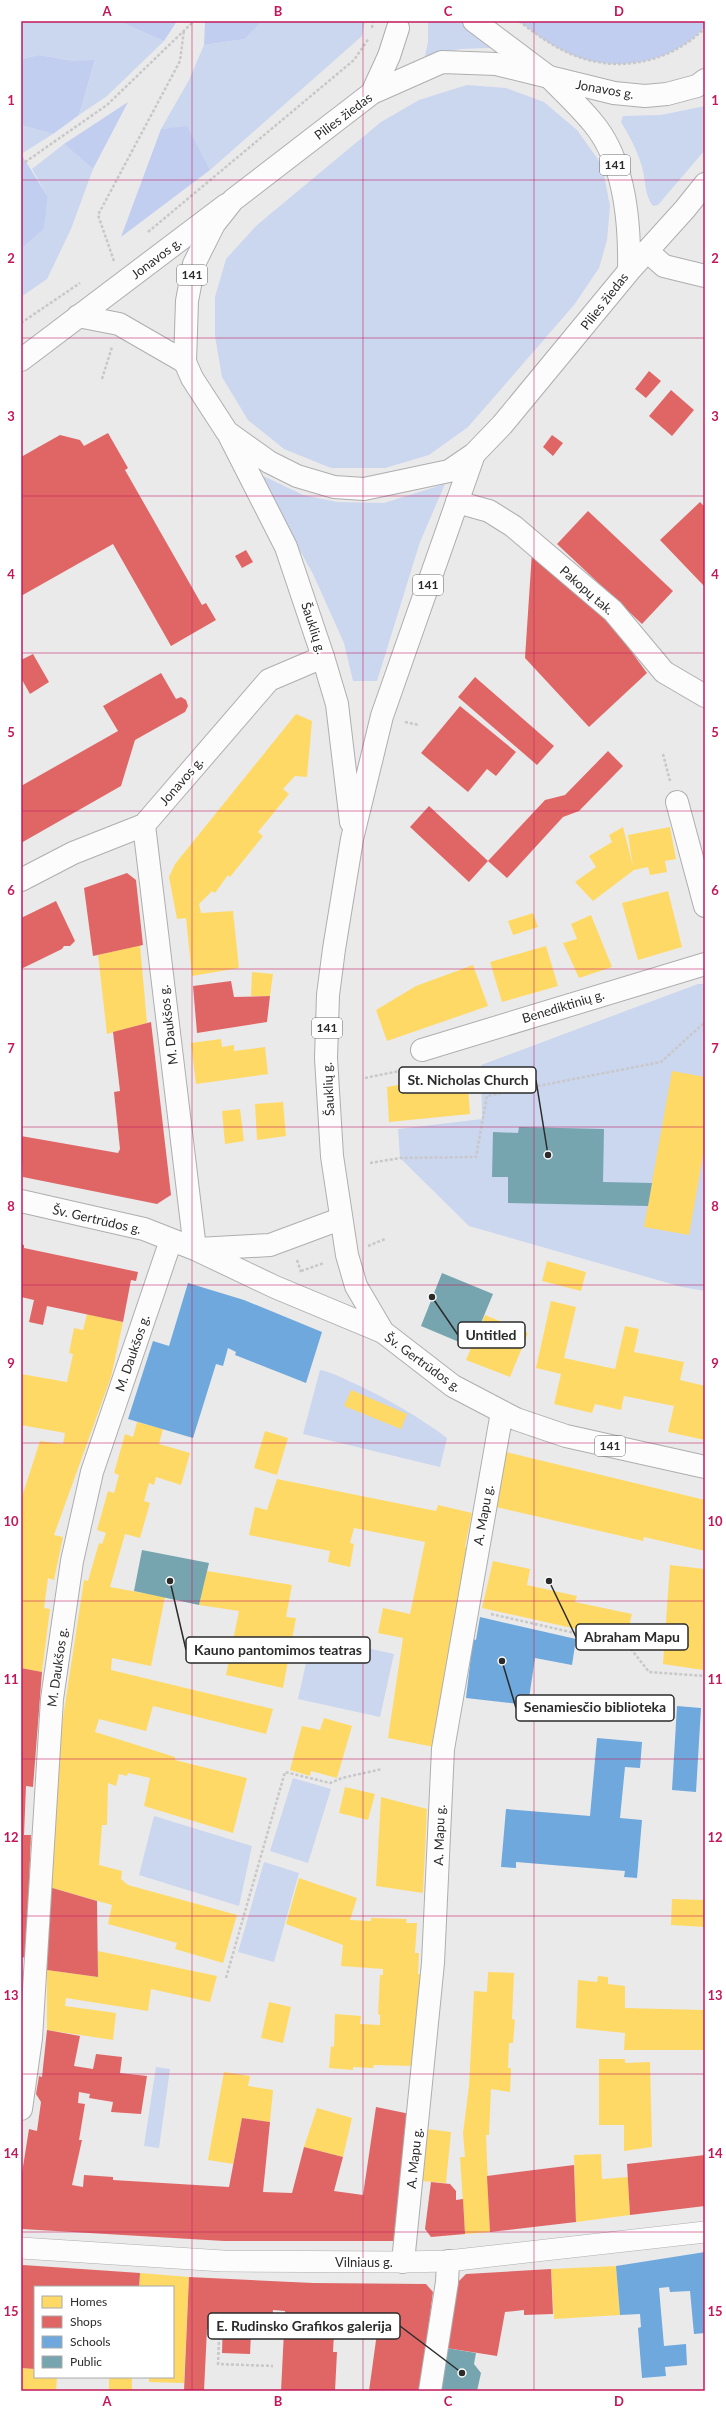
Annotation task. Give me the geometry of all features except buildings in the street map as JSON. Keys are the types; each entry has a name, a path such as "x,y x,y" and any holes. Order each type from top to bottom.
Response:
{"street":[{"name":"141","path":"474,21 551,79"},
{"name":"141","path":"372,93 389,56 399,25"},
{"name":"Pilies žiedas","path":"442,62 496,64 551,79 594,124 613,160 627,207 630,233 629,271 502,425 474,454 449,471 413,480 364,489 334,487 297,476 269,462 227,432 192,378 185,362 187,302 194,264 214,224 233,200 372,93 442,62"},
{"name":"Jonavos g.","path":"551,79 614,93 645,96 668,94 697,86 705,80"},
{"path":"629,271 705,184"},
{"name":"Jonavos g.","path":"21,360 233,200"},
{"path":"647,251 664,266 705,276"},
{"path":"78,316 119,324 150,340 185,362"},
{"name":"Šauklių g.","path":"227,432 286,547 323,657 336,704 352,838"},
{"name":"141","path":"456,502 474,454"},
{"name":"Šauklių g.","path":"383,1332 356,1286 347,1255 340,1219 332,1156 326,1058 328,995 352,838 382,716 456,502"},
{"name":"Pakopų tak.","path":"456,502 489,511 513,526 613,612 664,672 705,696"},
{"name":"Jonavos g.","path":"21,880 73,853 144,824 269,680 323,657"},
{"path":"677,802 705,906"},
{"name":"M. Daukšos g.","path":"144,824 195,1249"},
{"name":"Benediktinių g.","path":"422,1050 705,964"},
{"name":"Šv. Gertrūdos g.","path":"21,1201 128,1224 195,1249 291,1294 383,1332 453,1386 502,1412 566,1436 705,1467"},
{"name":"Šv. Gertrūdos g.","path":"195,1249 270,1245 340,1219"},
{"name":"M. Daukšos g.","path":"21,2109 31,2038 28,1974 52,1699 72,1561 92,1472 171,1240"},
{"name":"A. Mapu g.","path":"402,2262 433,1963 443,1749 502,1412"},
{"name":"Vilniaus g.","path":"21,2248 223,2262 448,2261 705,2232"},
{"path":"430,2391 447,2282 448,2261"}],"path":[{"path":"21,165 107,105 194,21"},
{"path":"144,236 354,60 372,33 373,21"},
{"path":"519,21 547,42 572,55 594,61 620,64 650,61 674,51 697,36 705,28"},
{"path":"114,261 98,215 180,61 184,30"},
{"path":"107,266 120,256"},
{"path":"21,323 87,279"},
{"path":"370,1162 400,1158 476,1156 487,1096 662,1062 705,1022"},
{"path":"365,1078 415,1068 422,1050"},
{"path":"288,1239 301,1272 291,1294"},
{"path":"467,1609 628,1645 650,1672 705,1676"},
{"path":"226,1978 285,1772 330,1783 342,1778 382,1769"},
{"path":"220,2317 218,2364 273,2366"}],"shaded area":[{"path":"21,21 118,21 164,41 107,96 79,115 95,61 74,61 39,55 21,59"},
{"path":"118,21 177,21 164,41"},
{"path":"203,21 262,21 245,39 204,45 205,23"},
{"path":"262,21 365,21 362,36 210,170 187,127 161,129 189,80 204,45 245,39"},
{"path":"428,21 463,21 491,46 489,48 461,49 425,56 428,42"},
{"path":"519,21 705,21 705,27 692,39 660,57 642,62 624,64 587,60 570,54 531,31"},
{"path":"39,55 74,61 95,60 79,115 53,134 21,125 21,59"},
{"path":"467,85 506,88 544,102 577,130 602,165 610,206 607,240 599,268 574,305 468,427 429,455 385,468 331,468 284,449 248,420 222,377 215,336 215,297 226,259 257,225 381,122 419,100"},
{"path":"128,102 93,169 64,144"},
{"path":"705,106 705,150 658,205 653,206 648,197 638,155 621,122 623,116 661,115"},
{"path":"21,125 53,134 21,154"},
{"path":"187,126 210,170 121,237 161,129"},
{"path":"64,144 93,169 71,229 47,279 21,297 21,249 44,229 48,197 32,169"},
{"path":"21,154 48,197 44,229 21,249"},
{"path":"257,473 303,495 338,502 384,503 445,484 420,542 377,681 353,681 344,643 313,574"},
{"path":"698,984 705,984 705,1291 682,1287 469,1226 400,1158 398,1129 482,1119 481,1065"},
{"path":"320,1370 340,1377 383,1398 415,1416 447,1438 440,1467 303,1434"},
{"path":"312,1636 394,1654 380,1717 298,1699"},
{"path":"293,1778 331,1789 308,1863 270,1851"},
{"path":"154,1816 252,1846 239,1906 139,1875"},
{"path":"264,1862 299,1873 274,1962 238,1952"},
{"path":"156,2067 170,2069 159,2148 144,2146"}],"place":[{"name":"St. Nicholas Church","path":"548,1155"},
{"name":"Untitled","path":"432,1297"},
{"name":"Kauno pantomimos teatras","path":"170,1581"},
{"name":"Abraham Mapu","path":"549,1581"},
{"name":"Senamiesčio biblioteka","path":"502,1661"},
{"name":"E. Rudinsko Grafikos galerija","path":"462,2373"}]}
